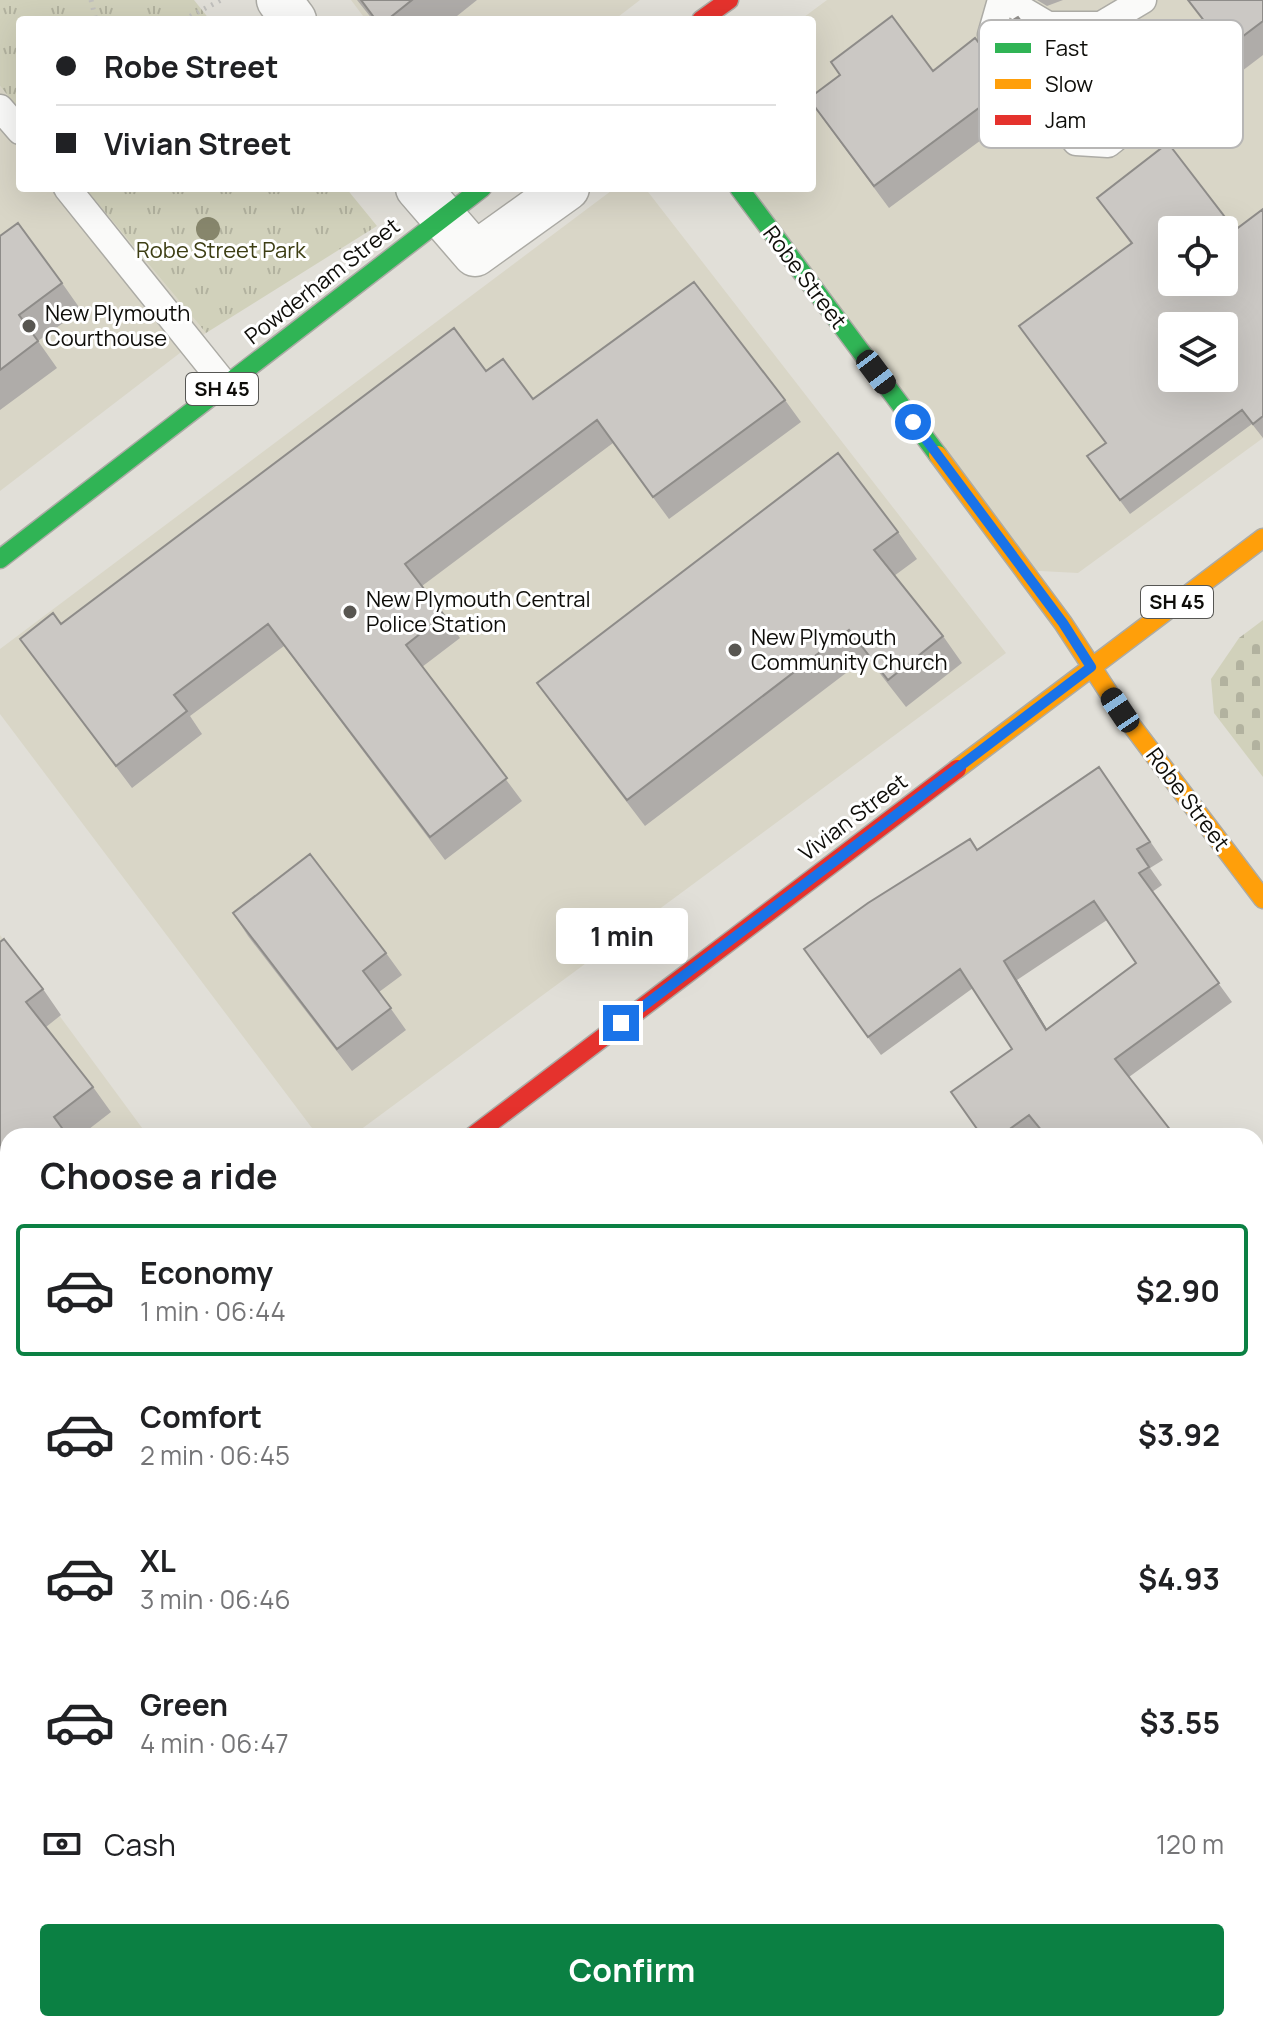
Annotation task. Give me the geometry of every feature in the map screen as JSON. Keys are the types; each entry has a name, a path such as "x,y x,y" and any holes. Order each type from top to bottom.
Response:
{"main road":[{"path":"707,16 729,0"},
{"name":"Powderham Street","path":"0,559 226,386 430,203 468,192"},
{"name":"Robe Street","path":"738,192 1063,623 1091,667 1263,899"},
{"name":"Vivian Street","path":"484,1128 1263,538"}],"street":[{"path":"430,203 475,254 561,192"}],"lane":[{"path":"997,20 1004,0 1039,20"},
{"path":"1109,20 1143,0"},
{"path":"0,108 16,126"},
{"path":"70,192 226,386"}],"path":[{"path":"191,16 221,0"}],"shaded area":[{"path":"351,0 640,0 619,16 363,16"},
{"path":"827,0 1263,0 1263,438 1078,573 1021,570 730,192 816,192 816,16 805,16"},
{"path":"0,86 16,105 16,192 88,192 206,333 0,491"},
{"path":"610,192 648,192 1006,653 363,1128 312,1128 0,714 0,649"},
{"path":"0,935 142,1128 0,1128"}],"green space":[{"path":"0,0 194,0 207,16 16,16 16,105 0,86"},
{"name":"Robe Street Park","path":"88,192 349,192 377,226 206,333"},
{"path":"1263,620 1263,777 1214,713 1211,679 1239,638"}],"building":[{"path":"361,0 412,0 392,16 373,16"},
{"path":"1188,0 1263,0 1263,21 1243,36 1243,20 1204,20"},
{"path":"892,16 933,71 975,38 979,43 979,108 874,186 816,108 816,93 840,75 831,62"},
{"path":"1162,148 1172,148 1224,216 1158,216 1158,296 1238,296 1238,228 1263,209 1263,416 1253,424 1242,410 1120,500 1087,456 1106,443 1019,326 1132,243 1097,198"},
{"path":"18,223 62,283 19,315 38,341 0,370 0,236"},
{"path":"694,282 785,400 653,497 597,420 405,564 444,615 406,645 507,778 430,837 268,624 174,695 187,711 116,766 20,639 53,613 61,624 454,328 486,371 503,359 533,399"},
{"name":"New Plymouth Community Church","path":"838,453 898,532 874,550 943,636 888,680 849,630 627,800 537,683"},
{"path":"1099,767 1150,842 1137,849 1149,867 1139,873 1219,983 1115,1059 1169,1128 1040,1128 1029,1115 1011,1128 976,1128 951,1092 1012,1049 960,969 868,1037 804,949 868,903 970,839 977,850","holes":["1094,901 1136,963 1046,1030 1004,961"]},
{"path":"310,854 386,953 363,971 391,1008 337,1049 233,913"},
{"path":"4,939 43,989 26,1002 93,1087 54,1117 62,1128 0,1128 0,942"}],"traffic: fast":[{"path":"0,559 477,192"},
{"path":"742,192 938,455"}],"traffic: slow":[{"path":"938,455 1063,623 1120,710 1263,899"},
{"path":"957,769 1263,538"}],"traffic: jam":[{"path":"707,16 729,0"},
{"path":"484,1128 957,769"}],"place":[{"name":"New Plymouth Courthouse","path":"29,326"},
{"name":"New Plymouth Central Police Station","path":"350,612"},
{"name":"New Plymouth Community Church","path":"735,650"}],"route":[{"path":"621,1023 1091,667 1063,623 913,422"}]}
